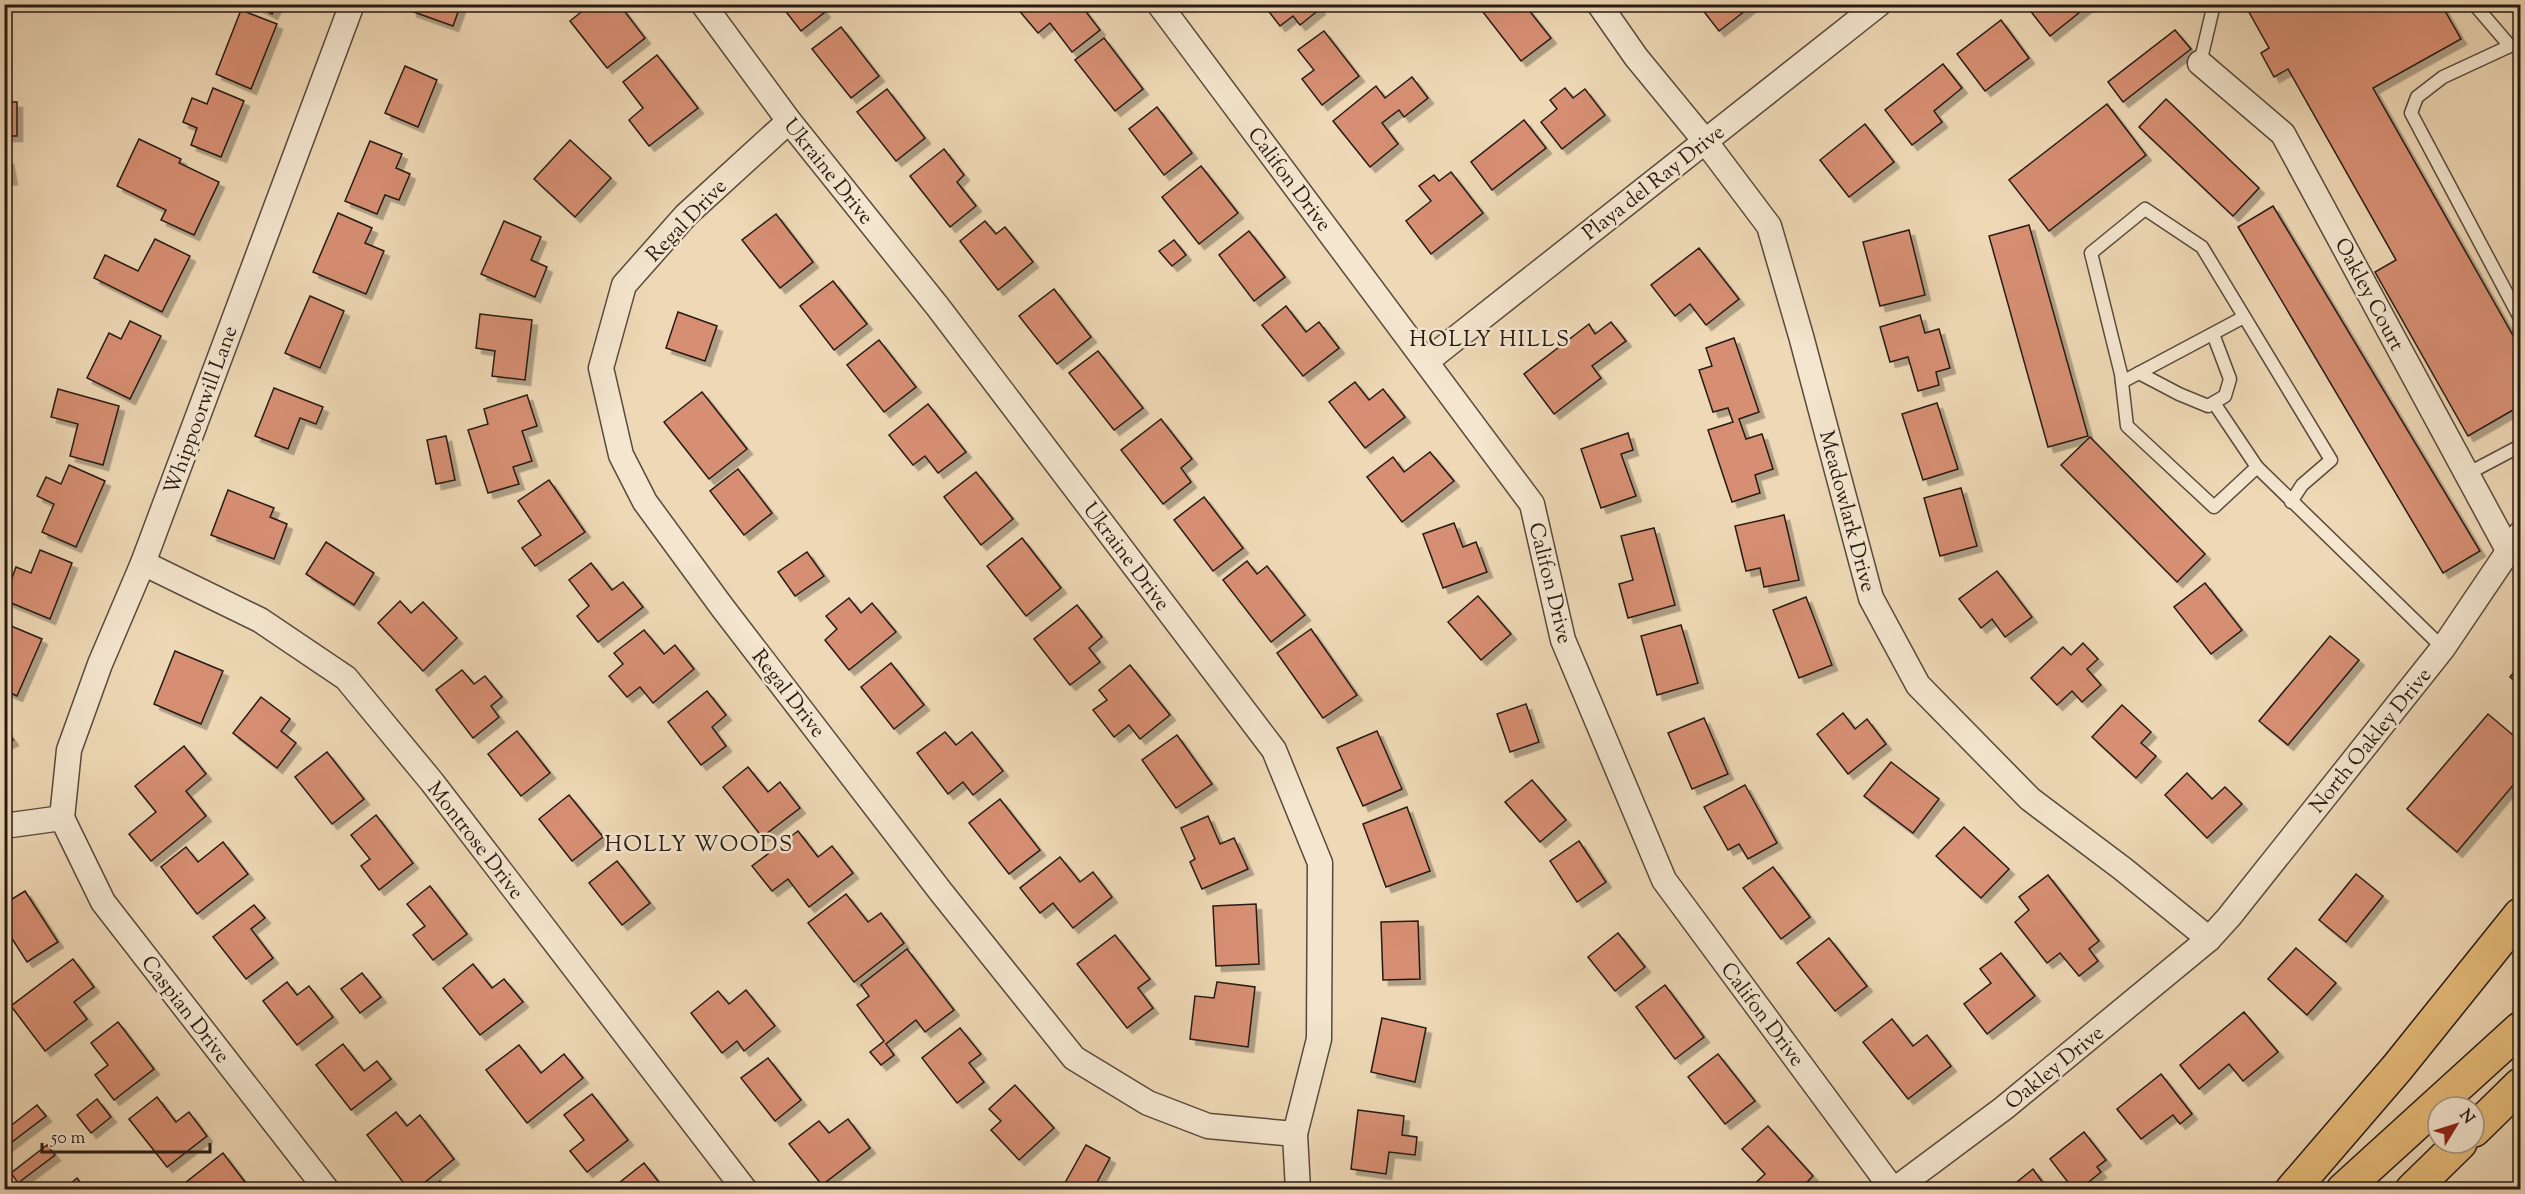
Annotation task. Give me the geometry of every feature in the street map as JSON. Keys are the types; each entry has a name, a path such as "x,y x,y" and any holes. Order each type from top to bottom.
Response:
{"highway":[{"path":"2292,1190 2397,1068 2520,915"},
{"path":"2343,1190 2520,1029"},
{"path":"2486,1118 2520,1085"},
{"path":"2412,1190 2448,1155"}],"street":[{"name":"Whippoorwill Lane","path":"62,819 69,750 100,664 143,563 352,4"},
{"name":"Ukraine Drive","path":"703,4 789,122 938,307 1274,750 1320,863 1319,1039 1295,1134 1298,1190"},
{"name":"Califon Drive","path":"1159,4 1532,504 1563,640 1664,880 1894,1190"},
{"name":"Meadowlark Drive","path":"1599,4 1636,57 1705,141 1769,226 1871,598 1918,685 2030,800 2123,869 2209,939"},
{"name":"Playa del Ray Drive","path":"1427,361 1879,4"},
{"name":"Oakley Court","path":"2200,63 2283,134 2467,474 2514,542"},
{"name":"Regal Drive","path":"789,122 686,215 624,285 601,368 621,455 645,502 688,561 941,892 1074,1058 1148,1103 1208,1126 1295,1134"},
{"name":"North Oakley Drive","path":"2209,939 2444,648 2514,542"},
{"name":"Montrose Drive","path":"143,563 260,620 346,678 432,782 745,1190"},
{"path":"4,826 62,819"},
{"name":"Caspian Drive","path":"62,819 103,902 327,1190"},
{"name":"Oakley Drive","path":"1894,1190 2004,1108 2209,939"}],"lane":[{"path":"2200,63 2214,4"},
{"path":"2474,4 2515,42 2443,77 2417,97 2411,113 2520,318"},
{"path":"2257,466 2214,507 2127,426 2122,382 2091,253 2145,209 2202,247 2331,460 2302,484 2291,502"},
{"path":"2122,382 2244,317"},
{"path":"2139,373 2178,394 2208,406 2214,403 2225,396 2230,379 2213,334"},
{"path":"2214,403 2257,466 2291,502 2444,648"},
{"path":"2467,474 2520,446"}],"building":[{"path":"253,4 277,4 272,14"},
{"path":"413,4 461,4 453,26 411,11"},
{"path":"591,4 619,4 645,38 607,68 570,21"},
{"path":"780,4 819,4 825,12 801,31"},
{"path":"1022,4 1080,4 1100,30 1072,52 1050,23 1038,33 1017,8"},
{"path":"1263,4 1316,4 1320,9 1300,25 1293,16 1280,26"},
{"path":"1483,4 1524,4 1551,38 1521,61 1479,7"},
{"path":"1698,4 1754,4 1719,31"},
{"path":"2025,4 2090,4 2050,36"},
{"path":"2441,4 2461,39 2373,88 2520,348 2520,406 2468,436 2375,272 2396,260 2288,69 2274,77 2261,53 2269,48 2245,5"},
{"path":"241,10 277,24 251,89 216,74"},
{"path":"2001,20 2029,58 1985,91 1957,54"},
{"path":"841,27 879,76 851,98 812,49"},
{"path":"2175,30 2191,49 2123,102 2108,82"},
{"path":"1324,31 1359,76 1322,105 1302,79 1314,70 1298,50"},
{"path":"1104,38 1143,89 1115,111 1075,60"},
{"path":"657,55 698,108 649,146 629,120 643,108 623,82"},
{"path":"1943,64 1962,88 1934,111 1942,122 1912,145 1885,110"},
{"path":"405,66 437,80 418,127 385,113"},
{"path":"1412,77 1428,98 1404,117 1399,110 1382,123 1398,144 1370,167 1333,121 1376,86 1385,98"},
{"path":"213,88 244,101 221,157 191,145 197,128 183,122 192,98 207,104"},
{"path":"1565,88 1573,98 1585,89 1605,115 1562,149 1541,122 1557,109 1550,100"},
{"path":"887,89 925,138 896,161 857,112"},
{"path":"2166,99 2259,188 2233,216 2139,127"},
{"path":"4,102 17,102 17,136 4,136"},
{"path":"2107,104 2146,155 2049,231 2009,180"},
{"path":"1157,107 1192,153 1164,175 1129,129"},
{"path":"1524,120 1546,148 1492,190 1471,162"},
{"path":"1865,124 1894,162 1849,197 1820,160"},
{"path":"139,139 181,159 179,163 219,182 194,235 161,220 166,210 117,186"},
{"path":"570,140 611,178 575,217 534,179"},
{"path":"370,141 402,154 396,168 410,174 399,200 385,195 377,214 345,201"},
{"path":"944,149 964,175 957,182 976,206 950,227 910,176"},
{"path":"8,159 12,179 4,180 4,160"},
{"path":"1201,166 1238,213 1199,244 1162,197"},
{"path":"1451,172 1483,213 1431,254 1406,221 1431,201 1419,186 1434,175 1439,181"},
{"path":"2273,206 2480,551 2443,573 2238,227"},
{"path":"338,213 372,228 365,243 384,251 366,294 313,272"},
{"path":"776,214 813,262 780,288 742,240"},
{"path":"504,221 541,237 531,260 547,267 535,297 481,274"},
{"path":"985,221 996,234 1005,227 1033,262 998,290 960,241"},
{"path":"2029,225 2088,436 2048,447 1989,236"},
{"path":"1909,230 1925,295 1880,306 1863,242"},
{"path":"1249,231 1285,277 1254,301 1219,255"},
{"path":"155,239 190,256 162,312 94,278 105,255 138,271"},
{"path":"1174,240 1186,255 1172,266 1159,251"},
{"path":"1699,248 1739,299 1706,325 1690,304 1675,316 1651,285"},
{"path":"833,281 867,324 834,350 800,306"},
{"path":"1054,289 1091,337 1057,364 1019,316"},
{"path":"310,296 344,311 320,368 285,353"},
{"path":"1286,306 1306,332 1319,322 1339,348 1303,376 1262,325"},
{"path":"678,312 717,326 705,361 666,348"},
{"path":"480,314 532,320 525,380 492,376 495,351 476,348"},
{"path":"1920,315 1925,333 1939,329 1950,368 1936,372 1939,385 1918,391 1908,357 1890,362 1880,327"},
{"path":"130,321 161,336 130,399 87,378 109,333 121,339"},
{"path":"1611,322 1626,341 1592,366 1601,378 1554,414 1524,374 1589,324 1595,334"},
{"path":"1734,338 1759,412 1739,419 1746,439 1762,434 1773,469 1755,475 1760,493 1732,502 1708,430 1733,422 1728,408 1713,412 1699,370 1712,366 1706,348"},
{"path":"879,340 916,387 884,412 847,365"},
{"path":"1098,351 1143,408 1114,430 1069,373"},
{"path":"1355,382 1369,400 1383,389 1405,417 1365,448 1329,402"},
{"path":"274,388 323,407 316,424 300,418 288,449 255,436"},
{"path":"58,389 119,406 103,465 70,456 78,424 51,417"},
{"path":"702,392 747,449 709,479 664,422"},
{"path":"527,395 537,426 522,431 532,461 513,467 519,484 488,493 468,430 488,424 484,409"},
{"path":"1937,403 1958,469 1923,480 1902,414"},
{"path":"928,404 966,452 938,473 925,456 913,465 889,435"},
{"path":"1161,419 1192,459 1181,468 1191,482 1163,504 1121,450"},
{"path":"1628,433 1633,450 1621,454 1636,496 1601,508 1581,449"},
{"path":"446,436 455,480 436,484 427,440"},
{"path":"2090,437 2205,554 2177,582 2061,465"},
{"path":"1430,452 1454,481 1402,522 1367,477 1393,457 1404,472"},
{"path":"69,465 105,481 76,547 42,532 54,504 37,496 46,477 61,484"},
{"path":"738,469 772,513 744,535 710,491"},
{"path":"976,472 1013,519 981,545 944,497"},
{"path":"549,480 585,532 535,566 522,548 541,535 518,501"},
{"path":"1961,488 1977,546 1940,556 1924,498"},
{"path":"228,490 274,508 270,517 287,524 274,559 211,535"},
{"path":"1204,497 1243,548 1213,571 1174,520"},
{"path":"1784,515 1799,580 1764,587 1760,568 1746,571 1735,526"},
{"path":"1454,523 1463,547 1476,542 1487,572 1443,588 1423,534"},
{"path":"1654,528 1675,605 1628,618 1619,584 1633,580 1621,536"},
{"path":"1022,538 1061,588 1026,616 987,566"},
{"path":"326,542 374,573 354,605 306,574"},
{"path":"40,550 72,563 50,619 4,600 16,567 31,573"},
{"path":"807,552 824,576 795,596 778,572"},
{"path":"1247,561 1257,574 1267,566 1305,615 1271,642 1223,580"},
{"path":"591,563 612,590 623,582 643,607 598,642 577,616 589,606 569,580"},
{"path":"1997,571 2032,617 2005,637 1992,619 1981,628 1959,599"},
{"path":"2205,583 2242,630 2211,654 2174,607"},
{"path":"1478,596 1511,634 1481,660 1448,622"},
{"path":"1806,597 1832,665 1799,678 1773,610"},
{"path":"849,598 861,613 872,603 896,632 849,670 825,640 837,629 826,616"},
{"path":"400,601 411,613 423,602 457,638 423,671 378,623"},
{"path":"1077,605 1102,637 1089,648 1100,662 1070,685 1034,639"},
{"path":"4,623 42,639 17,696 4,690"},
{"path":"1681,625 1698,683 1657,695 1641,636"},
{"path":"1311,629 1357,695 1323,718 1277,653"},
{"path":"644,630 664,654 675,645 694,669 653,703 640,687 627,697 609,676 623,664 614,653"},
{"path":"2330,636 2359,660 2288,745 2259,721"},
{"path":"2083,643 2098,659 2087,669 2101,685 2082,702 2072,691 2057,705 2031,678 2063,647 2071,655"},
{"path":"175,651 223,671 201,724 154,704"},
{"path":"891,663 924,705 894,729 861,687"},
{"path":"1130,665 1170,715 1140,739 1129,725 1114,737 1093,710 1107,700 1099,690"},
{"path":"2520,665 2520,686 2510,677"},
{"path":"462,670 474,684 485,676 502,697 491,706 499,717 473,738 436,690"},
{"path":"707,691 726,715 712,727 726,746 701,765 668,722"},
{"path":"261,697 290,719 281,731 296,743 277,768 233,733"},
{"path":"1526,704 1539,742 1510,752 1497,714"},
{"path":"2122,705 2151,732 2141,743 2156,756 2136,778 2092,737"},
{"path":"1843,713 1855,729 1867,719 1886,744 1848,774 1817,734"},
{"path":"2488,714 2520,741 2520,777 2457,852 2407,809"},
{"path":"1704,718 1728,774 1692,789 1668,733"},
{"path":"4,727 13,740 4,745"},
{"path":"517,731 550,773 521,796 488,754"},
{"path":"1377,731 1402,789 1363,806 1337,748"},
{"path":"945,732 956,745 972,732 1003,771 973,795 963,782 948,794 917,753"},
{"path":"1177,735 1212,784 1176,808 1142,760"},
{"path":"184,746 206,774 186,791 206,816 151,861 129,834 156,812 135,786"},
{"path":"327,752 364,799 332,824 295,777"},
{"path":"1891,762 1939,799 1913,833 1864,796"},
{"path":"748,767 768,792 780,782 800,808 762,837 723,787"},
{"path":"2187,773 2212,799 2225,787 2242,804 2207,838 2165,795"},
{"path":"1532,780 1566,820 1540,842 1505,802"},
{"path":"1745,785 1777,843 1748,859 1739,844 1728,850 1704,807"},
{"path":"569,795 603,837 572,861 539,819"},
{"path":"1000,799 1040,850 1009,874 969,823"},
{"path":"1407,807 1430,871 1386,887 1363,824"},
{"path":"376,815 413,863 379,890 361,866 370,859 351,835"},
{"path":"1208,816 1220,844 1234,838 1248,869 1202,889 1190,862 1195,859 1181,828"},
{"path":"1964,827 2009,869 1981,898 1936,856"},
{"path":"798,831 818,857 832,846 853,873 809,907 788,879 772,891 752,866"},
{"path":"1579,841 1606,882 1577,902 1550,861"},
{"path":"223,842 248,874 197,914 161,867 186,847 198,862"},
{"path":"1060,857 1080,882 1093,872 1112,897 1073,928 1053,903 1040,913 1020,888"},
{"path":"617,861 650,903 622,925 589,883"},
{"path":"1773,867 1810,917 1781,939 1743,888"},
{"path":"2356,874 2383,896 2346,942 2319,920"},
{"path":"2048,875 2099,941 2089,949 2098,961 2079,976 2060,953 2047,963 2015,922 2029,910 2019,897"},
{"path":"430,886 467,934 433,960 413,935 425,926 407,904"},
{"path":"25,891 58,942 27,962 9,934 4,937 4,904"},
{"path":"846,894 868,922 881,913 904,943 854,982 808,923"},
{"path":"1256,904 1259,964 1216,966 1213,906"},
{"path":"254,905 265,918 251,929 273,958 246,979 213,937"},
{"path":"1418,921 1420,979 1383,980 1381,922"},
{"path":"1618,933 1645,967 1615,991 1588,957"},
{"path":"1115,935 1150,979 1138,988 1153,1008 1127,1028 1077,964"},
{"path":"1829,938 1867,986 1835,1011 1797,963"},
{"path":"2296,948 2336,983 2307,1015 2268,979"},
{"path":"907,949 954,1010 925,1032 916,1020 886,1044 894,1055 881,1065 870,1052 884,1041 857,1005 869,996 861,985"},
{"path":"2001,953 2035,996 1987,1034 1964,1004 1991,983 1980,969"},
{"path":"73,959 94,987 74,1002 87,1019 45,1051 11,1006"},
{"path":"473,964 492,988 504,979 523,1002 480,1035 443,988"},
{"path":"362,973 381,997 360,1013 341,989"},
{"path":"287,982 297,995 309,986 333,1017 297,1045 263,1001"},
{"path":"1217,982 1255,987 1248,1047 1190,1039 1195,996 1214,998"},
{"path":"1665,985 1704,1037 1675,1059 1636,1007"},
{"path":"746,990 775,1026 744,1051 737,1041 722,1053 691,1013 718,991 729,1004"},
{"path":"2244,1012 2278,1052 2243,1081 2229,1064 2199,1089 2180,1065"},
{"path":"1382,1018 1426,1028 1415,1082 1371,1072"},
{"path":"1892,1019 1913,1046 1927,1035 1951,1066 1908,1099 1863,1042"},
{"path":"118,1022 154,1069 114,1100 95,1075 108,1065 91,1043"},
{"path":"960,1028 981,1054 969,1063 984,1082 957,1103 922,1058"},
{"path":"343,1044 364,1071 377,1061 391,1079 351,1110 316,1065"},
{"path":"519,1045 541,1073 564,1054 583,1078 527,1123 486,1070"},
{"path":"1718,1054 1755,1101 1725,1124 1688,1077"},
{"path":"768,1058 801,1100 775,1121 741,1078"},
{"path":"2161,1074 2192,1114 2180,1124 2173,1115 2141,1139 2117,1109"},
{"path":"1015,1085 1054,1128 1019,1160 991,1130 1001,1121 989,1109"},
{"path":"592,1094 628,1140 587,1172 570,1151 584,1140 564,1115"},
{"path":"157,1097 176,1122 189,1112 207,1136 167,1167 129,1119"},
{"path":"97,1099 111,1117 91,1133 77,1115"},
{"path":"37,1105 46,1116 4,1148 4,1131"},
{"path":"1358,1110 1404,1116 1402,1135 1417,1137 1415,1155 1389,1152 1386,1174 1351,1169"},
{"path":"396,1112 407,1126 420,1115 454,1159 415,1190 409,1190 367,1135"},
{"path":"848,1119 870,1148 822,1185 789,1144 819,1121 829,1133"},
{"path":"1768,1126 1813,1176 1799,1190 1748,1190 1765,1174 1742,1149"},
{"path":"2084,1132 2106,1160 2097,1167 2101,1172 2079,1190 2074,1190 2050,1159"},
{"path":"47,1145 55,1155 18,1183 11,1173"},
{"path":"1086,1145 1110,1158 1095,1186 1102,1190 1061,1190"},
{"path":"223,1153 251,1190 190,1190 185,1183"},
{"path":"644,1163 665,1190 610,1190"},
{"path":"2033,1169 2048,1190 2007,1190"},
{"path":"77,1178 86,1190 63,1190"},
{"path":"440,1181 447,1190 430,1190"}],"district":[{"name":"HOLLY HILLS","path":"1490,338"},
{"name":"HOLLY WOODS","path":"699,843"}]}
